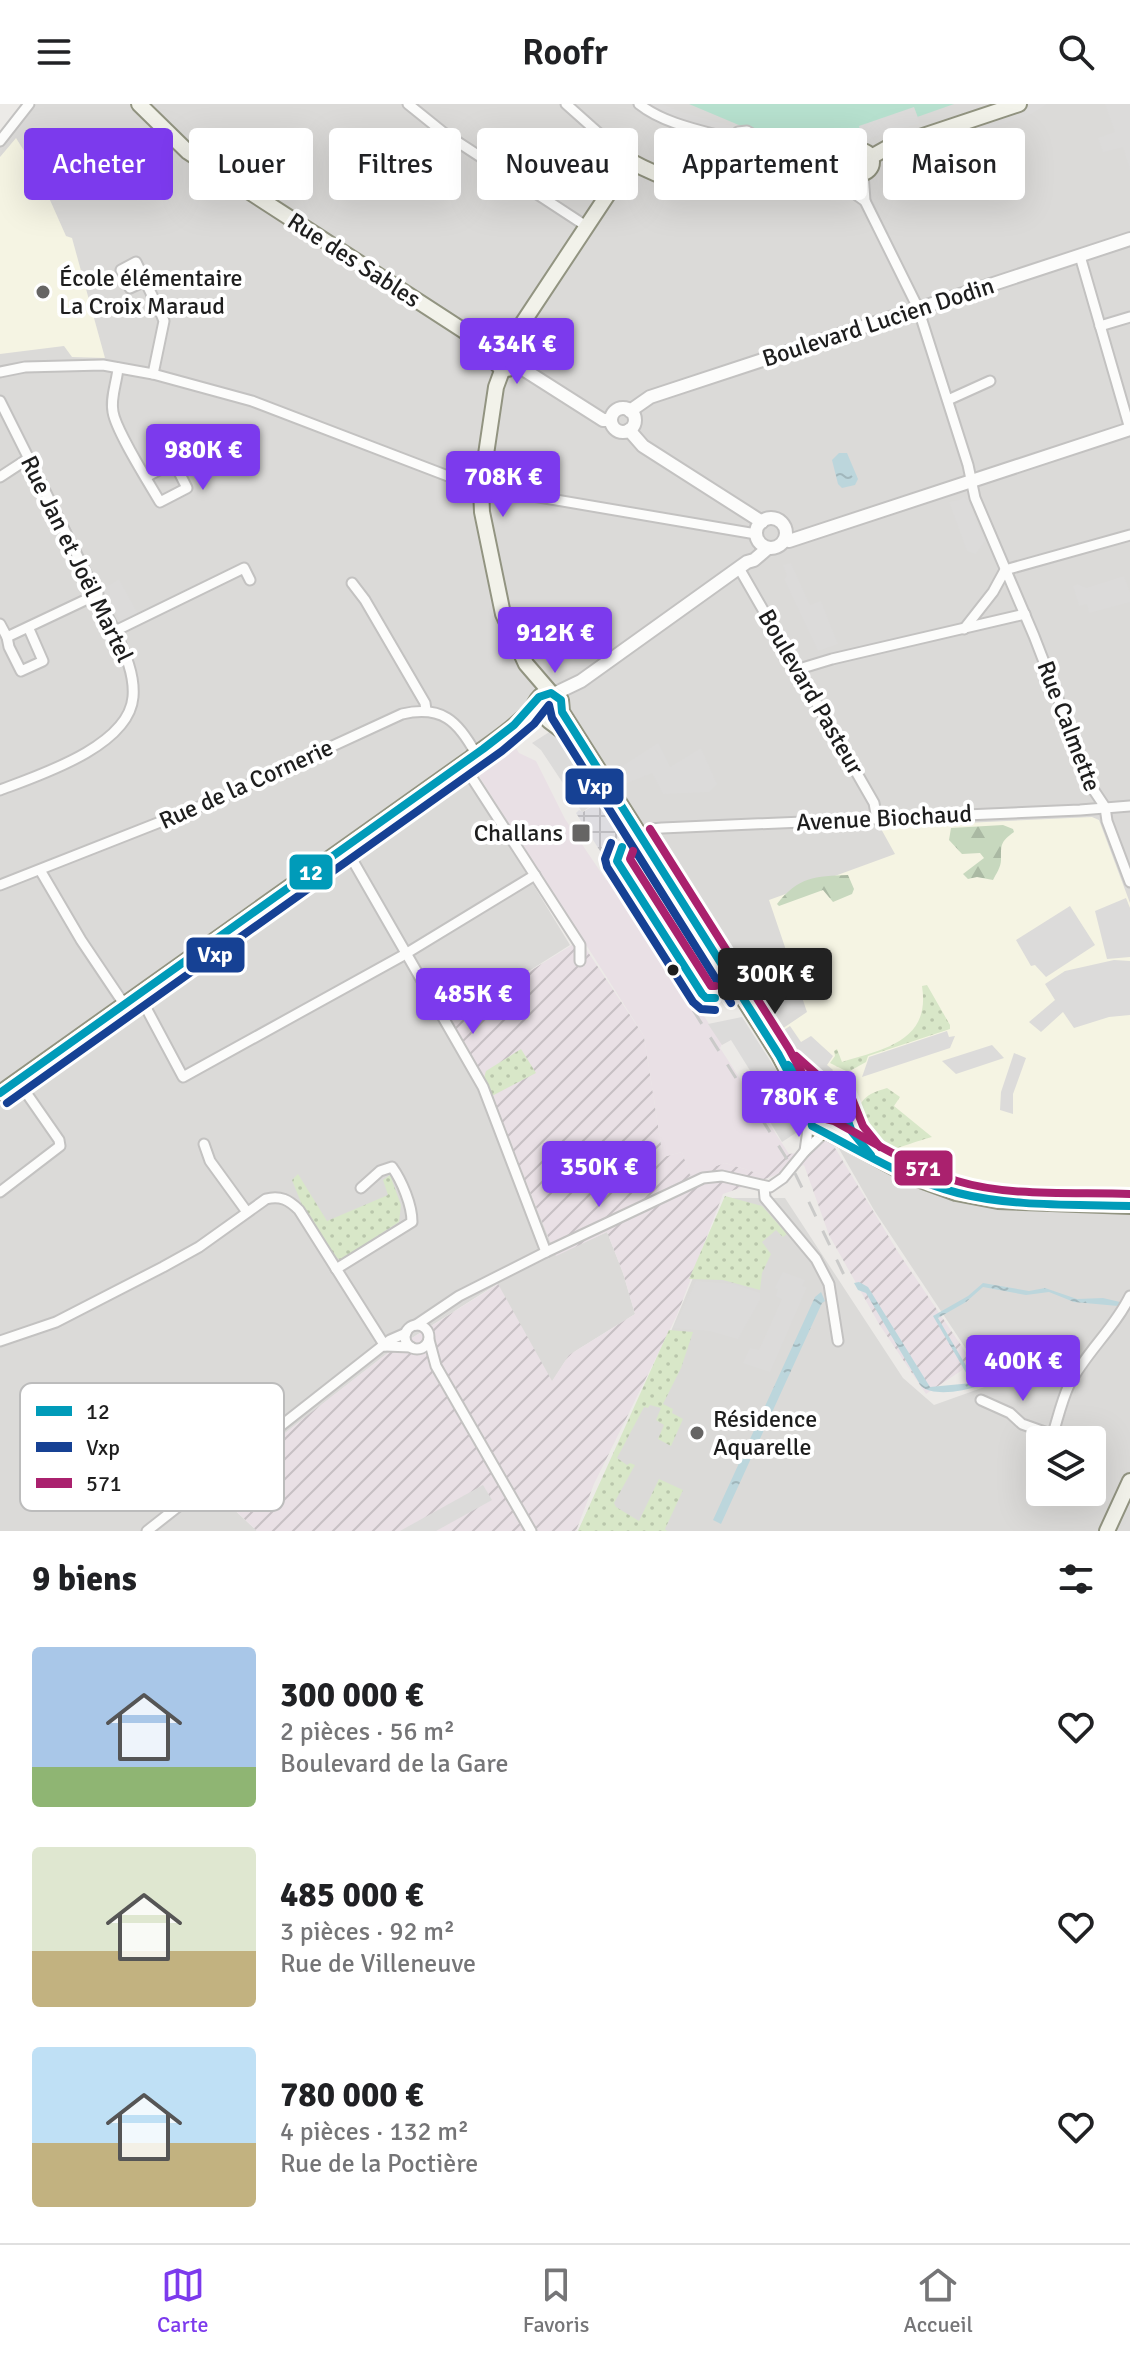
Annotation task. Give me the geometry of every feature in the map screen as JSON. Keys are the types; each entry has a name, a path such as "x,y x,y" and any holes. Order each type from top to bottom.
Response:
{"main road":[{"name":"Rue des Sables","path":"139,104 188,152 503,351"},
{"path":"871,157 887,148 1019,104"},
{"path":"867,154 871,157"},
{"path":"867,170 871,168 871,157"},
{"path":"588,752 536,714 526,664 503,614 482,512 481,488 496,387 509,366 497,362 604,200"},
{"path":"526,664 561,700 562,710 779,1055 816,1129 912,1177 970,1196 1056,1205 1130,1206"},
{"path":"0,1093 463,764 506,732 542,694 553,694"},
{"path":"506,732 523,724 557,719 562,710"},
{"path":"779,1055 823,1094 840,1099 852,1132 870,1154"},
{"path":"808,1116 813,1100 823,1094"},
{"path":"827,1132 839,1128 845,1118"},
{"path":"1107,1531 1130,1481"}],"street":[{"path":"0,141 29,104"},
{"path":"149,104 155,122"},
{"path":"408,104 444,133 586,226"},
{"path":"566,104 593,128"},
{"path":"639,104 663,118 695,128"},
{"name":"Rue Calmette","path":"865,201 918,308 972,480 972,491 1025,614 1093,789 1105,807 1107,821 1130,881"},
{"name":"Boulevard Lucien Dodin","path":"630,411 648,398 1130,239"},
{"path":"785,540 1130,429 1080,256"},
{"path":"145,281 164,321 153,374"},
{"path":"1100,326 1130,317"},
{"path":"0,372 25,367 103,365 153,374 252,401 481,488 759,531"},
{"path":"509,366 603,420 611,420"},
{"path":"118,368 112,403 114,417 146,477 160,502 187,488 174,462 146,477"},
{"path":"948,400 990,381"},
{"name":"Rue Jan et Joël Martel","path":"0,401 98,594 133,682 131,708 110,736 78,757 0,790"},
{"path":"620,409 630,411 634,421 629,430 622,432 615,429 611,420 613,413 620,409"},
{"path":"629,430 643,446 759,531 768,548"},
{"path":"0,477 29,458"},
{"path":"553,694 581,681 743,565 768,548 778,546 785,540 786,530 780,521 771,518 759,531 743,565"},
{"path":"964,629 993,592 1005,570 1130,535"},
{"name":"Boulevard Pasteur","path":"743,565 874,803 877,819"},
{"path":"115,631 244,568 250,580"},
{"path":"352,583 365,600 425,703 426,710 451,720 462,730 476,754"},
{"path":"7,637 98,594"},
{"path":"799,669 1025,614"},
{"path":"0,624 21,671 43,661 29,629"},
{"path":"562,710 581,681"},
{"name":"Rue de la Cornerie","path":"0,885 199,807 402,714 426,710"},
{"path":"463,764 580,945 580,961"},
{"name":"Avenue Biochaud","path":"640,835 662,828 1130,806"},
{"path":"345,847 483,1087 546,1252"},
{"path":"40,870 74,929 124,1004"},
{"path":"144,1004 183,1077 406,954 535,875"},
{"path":"0,1192 60,1146 59,1140 18,1081"},
{"path":"805,1151 808,1116"},
{"path":"284,1425 390,1340 406,1333 444,1305 546,1252 703,1178 722,1176 764,1187 776,1185 805,1151 827,1132"},
{"path":"204,1144 210,1161 247,1212"},
{"path":"336,1269 412,1222 398,1176 392,1167 380,1171 361,1188"},
{"path":"764,1187 765,1198 816,1259 830,1289 838,1341"},
{"path":"0,1341 59,1321 199,1247 266,1199 281,1198 299,1210 385,1346"},
{"path":"1056,1426 1068,1387 1087,1357 1114,1325 1130,1296"},
{"path":"385,1346 422,1348 444,1305"},
{"path":"416,1325 425,1328 436,1366 531,1531"},
{"path":"406,1333 407,1343 436,1366"},
{"path":"981,1400 1010,1413 1026,1426"},
{"path":"147,1531 173,1511"}],"shaded area":[{"path":"36,104 1130,104 1130,1531 578,1531 667,1341 726,1198 785,1198 903,1378 934,1405 990,1385 874,1210 806,1091 560,692 458,761 570,945 450,1021 484,1079 556,1255 607,1232 635,1314 569,1355 552,1382 497,1284 385,1355 284,1434 284,1383 20,1383 20,1511 236,1511 257,1531 0,1531 0,147"},
{"path":"639,104 662,104 734,127 696,128 663,118"},
{"path":"1018,104 1047,104 1031,114 991,128 947,128"},
{"path":"1105,104 1130,104 1130,170 1123,147 1103,152 1098,138 1115,132"},
{"path":"914,107 920,123 903,128 883,128 883,134 867,141 867,128 859,126"},
{"name":"École élémentaire La Croix Maraud","path":"16,138 24,151 24,200 50,200 66,236 72,238 105,358 72,357 64,346 0,354 0,157"},
{"path":"963,496 968,500 985,541 976,554 967,551 949,502 960,500"},
{"path":"791,563 810,605 821,601 838,644 818,651 784,579 787,576 783,565"},
{"path":"1124,576 1130,602 1089,613 1087,604 1079,606 1073,586 1078,584 1086,588"},
{"path":"119,579 138,614 121,623 103,589"},
{"path":"551,731 581,757 604,794 602,799 582,812 541,750 532,743"},
{"path":"513,743 519,753 536,761 565,819 606,880 617,880 789,1154 764,1175 725,1163 690,1175 682,1152 663,1157 644,1036 475,770"},
{"path":"658,743 670,767 701,748 717,784 709,792 663,794 652,773 625,784 616,770"},
{"path":"610,795 631,829 614,841 610,849 611,859 607,862 576,813"},
{"path":"1092,817 1099,820 1130,903 1130,1199 966,1185 909,1164 868,1139 843,1085 821,1084 802,1070 776,1033 807,1012 769,900 895,854 880,827"},
{"path":"642,857 722,982 722,993 702,994 617,861"},
{"path":"1126,898 1130,908 1130,957 1107,959 1095,911"},
{"path":"1070,906 1095,945 1046,977 1035,965 1031,966 1016,940"},
{"path":"580,940 644,1036 663,1157 682,1152 690,1174 725,1163 764,1175 789,1154 811,1151 829,1138 898,1252 973,1363 926,1394 879,1324 829,1235 804,1165 723,1194 677,1315 594,1484 576,1531 257,1531 236,1511 284,1511 284,1434 385,1355 498,1284 552,1381 569,1355 635,1314 607,1232 556,1256 484,1079 450,1021"},
{"path":"1114,960 1130,961 1130,1015 1109,1017 1074,1028 1063,1012 1041,1032 1029,1022 1055,1000 1045,984 1065,971"},
{"path":"742,1017 796,1101 802,1117 802,1129 782,1142 764,1112 772,1106 731,1040 722,1045 708,1024"},
{"path":"790,1026 801,1042 811,1036 833,1056 827,1065 833,1070 827,1080 799,1060 779,1033"},
{"path":"947,1031 949,1037 955,1036 950,1048 862,1077 869,1057"},
{"path":"992,1045 1004,1058 956,1074 942,1061"},
{"path":"1014,1053 1026,1058 1013,1094 1013,1114 1000,1110 1001,1092"},
{"path":"783,1272 805,1280 802,1286 807,1287 770,1372 743,1363 750,1348 759,1350 782,1299 776,1296 778,1289 775,1288"},
{"path":"696,1281 733,1284 760,1293 760,1300 738,1339 710,1331 673,1328"},
{"path":"483,1485 492,1500 436,1531 400,1531"}],"green space":[{"path":"689,104 954,104 867,135 867,128 746,128"},
{"path":"1003,825 1014,832 1002,844 1000,865 993,880 968,879 963,874 984,858 980,853 962,854 949,840 951,828"},
{"path":"848,875 854,889 852,894 833,902 823,890 779,906 777,904 800,883 826,876"},
{"path":"927,985 950,1029 868,1056 866,1062 848,1072 830,1063 837,1049 842,1062 901,1040 919,1020 923,1005 922,986"},
{"path":"521,1049 536,1073 490,1097 483,1081 486,1071"},
{"path":"887,1088 900,1097 894,1106 932,1137 881,1152 865,1140 865,1133 856,1122 861,1103 868,1096"},
{"path":"298,1174 327,1221 388,1195 383,1180 390,1175 401,1205 399,1222 340,1260 304,1210 292,1180"},
{"path":"725,1196 762,1206 787,1234 783,1237 776,1230 762,1242 771,1254 762,1273 760,1290 723,1280 689,1279"},
{"path":"669,1330 693,1332 681,1368 663,1404 683,1419 671,1446 658,1439 664,1425 656,1420 661,1408 644,1407 617,1458 627,1465 635,1465 614,1503 639,1521 659,1479 683,1490 665,1529 667,1531 578,1531"}],"water":[{"path":"839,453 847,453 858,479 855,485 842,488 838,484 832,460"},
{"path":"854,1283 868,1287 930,1387 972,1383 933,1316 968,1296 983,1283 1029,1291 1045,1288 1077,1299 1103,1298 1120,1302 1118,1306 1074,1302 1049,1292 1026,1295 983,1287 966,1302 938,1318 978,1386 941,1392 921,1386 866,1293 858,1290"},
{"path":"821,1292 825,1301 721,1524 713,1520 815,1297"}],"railway":[{"path":"625,902 792,1167 846,1279"}],"transit line":[{"name":"12","path":"0,1093 483,749 514,725 539,697 551,693 561,700 562,712 779,1055 808,1110 812,1126 901,1172 958,1193 1022,1203 1130,1206"},
{"name":"Vxp","path":"7,1103 502,751 534,724 549,705 552,718 731,1003"},
{"name":"571","path":"650,829 789,1049 819,1104 822,1118 834,1121 925,1169 977,1186 1020,1192 1130,1194"},
{"name":"Vxp","path":"611,843 605,859 607,867 693,1002 701,1009 715,1010"},
{"name":"12","path":"622,847 617,861 702,994 706,998 715,998"},
{"name":"571","path":"633,851 630,859 711,986 715,986"},
{"name":"571","path":"796,1056 823,1080 849,1091 863,1126 880,1147"},
{"name":"12","path":"788,1065 817,1091 840,1099 852,1132 871,1155"}],"place":[{"name":"École élémentaire La Croix Maraud","path":"43,292"},
{"name":"Challans","path":"581,833"},
{"name":"Résidence Aquarelle","path":"697,1433"}]}
